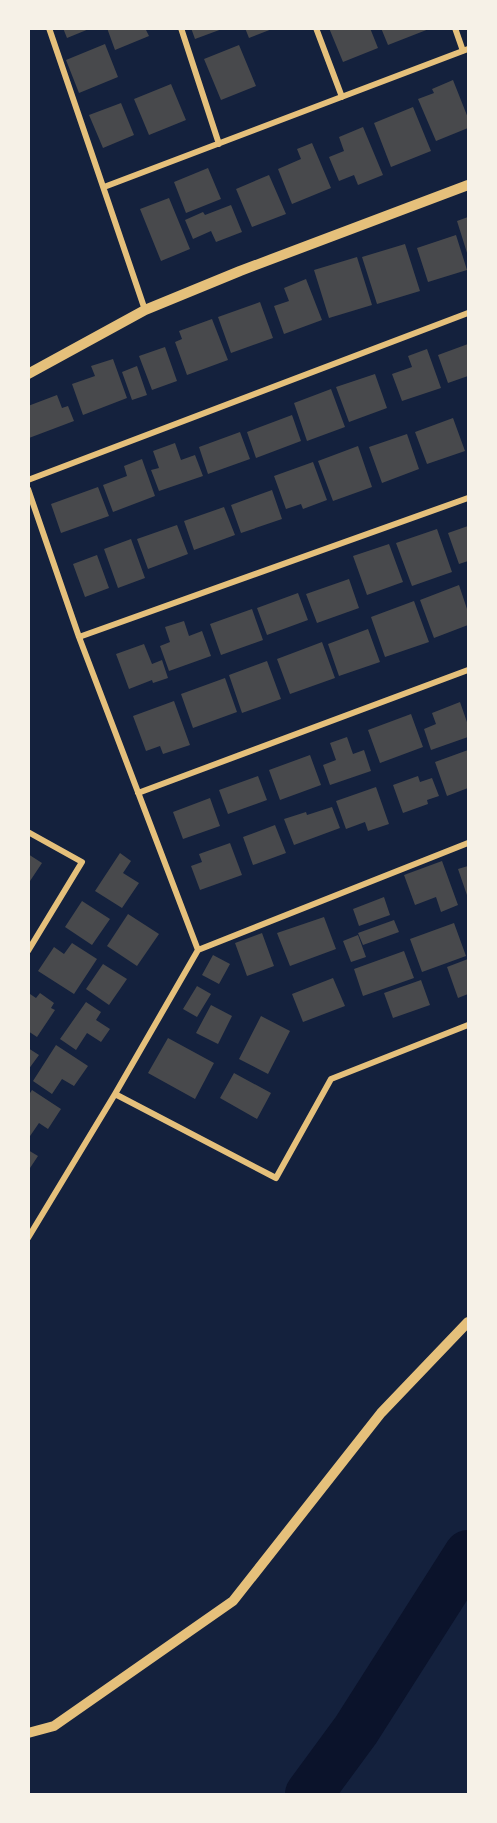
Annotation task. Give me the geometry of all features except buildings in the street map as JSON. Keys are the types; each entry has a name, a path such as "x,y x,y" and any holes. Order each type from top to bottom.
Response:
{"street":[{"path":"49,28 145,310"},
{"path":"181,28 219,144"},
{"path":"316,28 342,97"},
{"path":"104,187 466,50 455,28"},
{"path":"28,374 145,310 240,271 468,185"},
{"path":"28,480 468,313"},
{"path":"28,489 79,637 198,950"},
{"path":"79,637 468,498"},
{"path":"138,793 468,670"},
{"path":"28,832 82,862 28,951"},
{"path":"28,1238 198,950 468,843"},
{"path":"115,1094 276,1178 331,1079 468,1025"},
{"path":"28,1732 54,1726 233,1601 381,1413 468,1322"}],"waterway":[{"path":"309,1794 356,1730 468,1554"}]}
